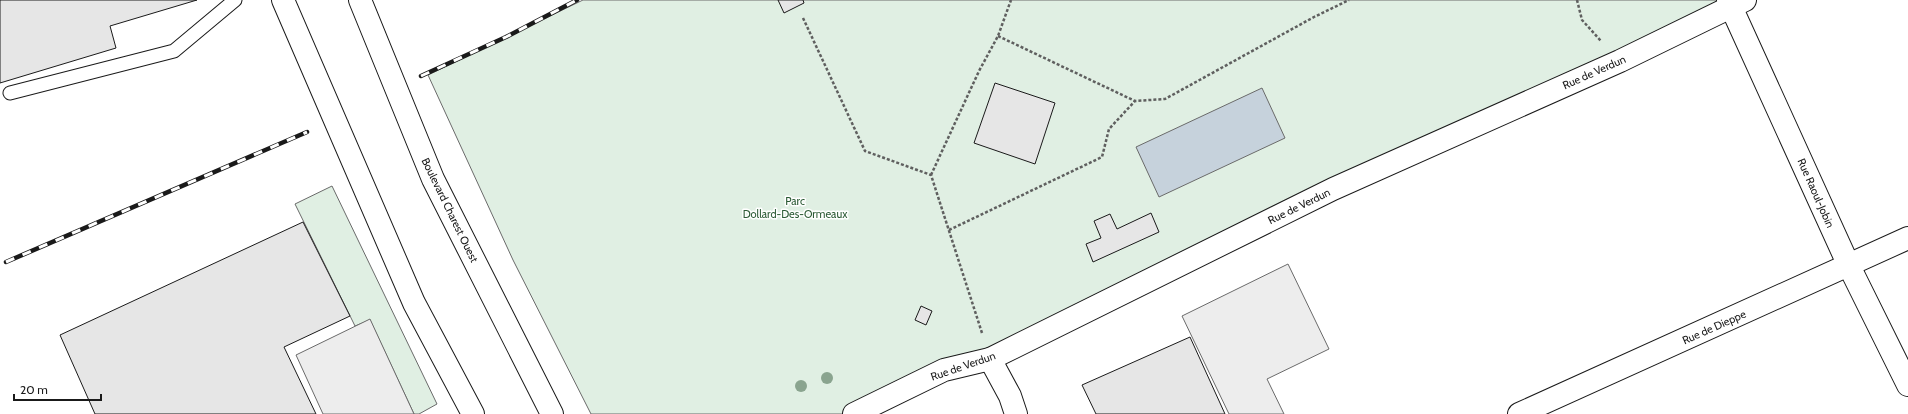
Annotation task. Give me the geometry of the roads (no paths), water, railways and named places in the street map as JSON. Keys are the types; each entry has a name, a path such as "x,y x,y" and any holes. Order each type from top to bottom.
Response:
{"street":[{"path":"283,0 414,303 473,414"},
{"name":"Boulevard Charest Ouest","path":"360,0 433,178 552,414"},
{"name":"Rue de Verdun","path":"854,414 944,370 990,359 1333,189 1620,61 1735,2"},
{"name":"Rue Raoul-Jobin","path":"1735,2 1849,266 1908,385"},
{"name":"Rue de Dieppe","path":"1519,414 1908,238"},
{"path":"990,359 1010,396 1016,414"}],"lane":[{"path":"10,93 174,51 235,0"}],"railway":[{"path":"421,76 506,37 577,0"},
{"path":"6,262 307,132"}],"park label":[{"name":"Parc Dollard-Des-Ormeaux","path":"795,207"}]}
